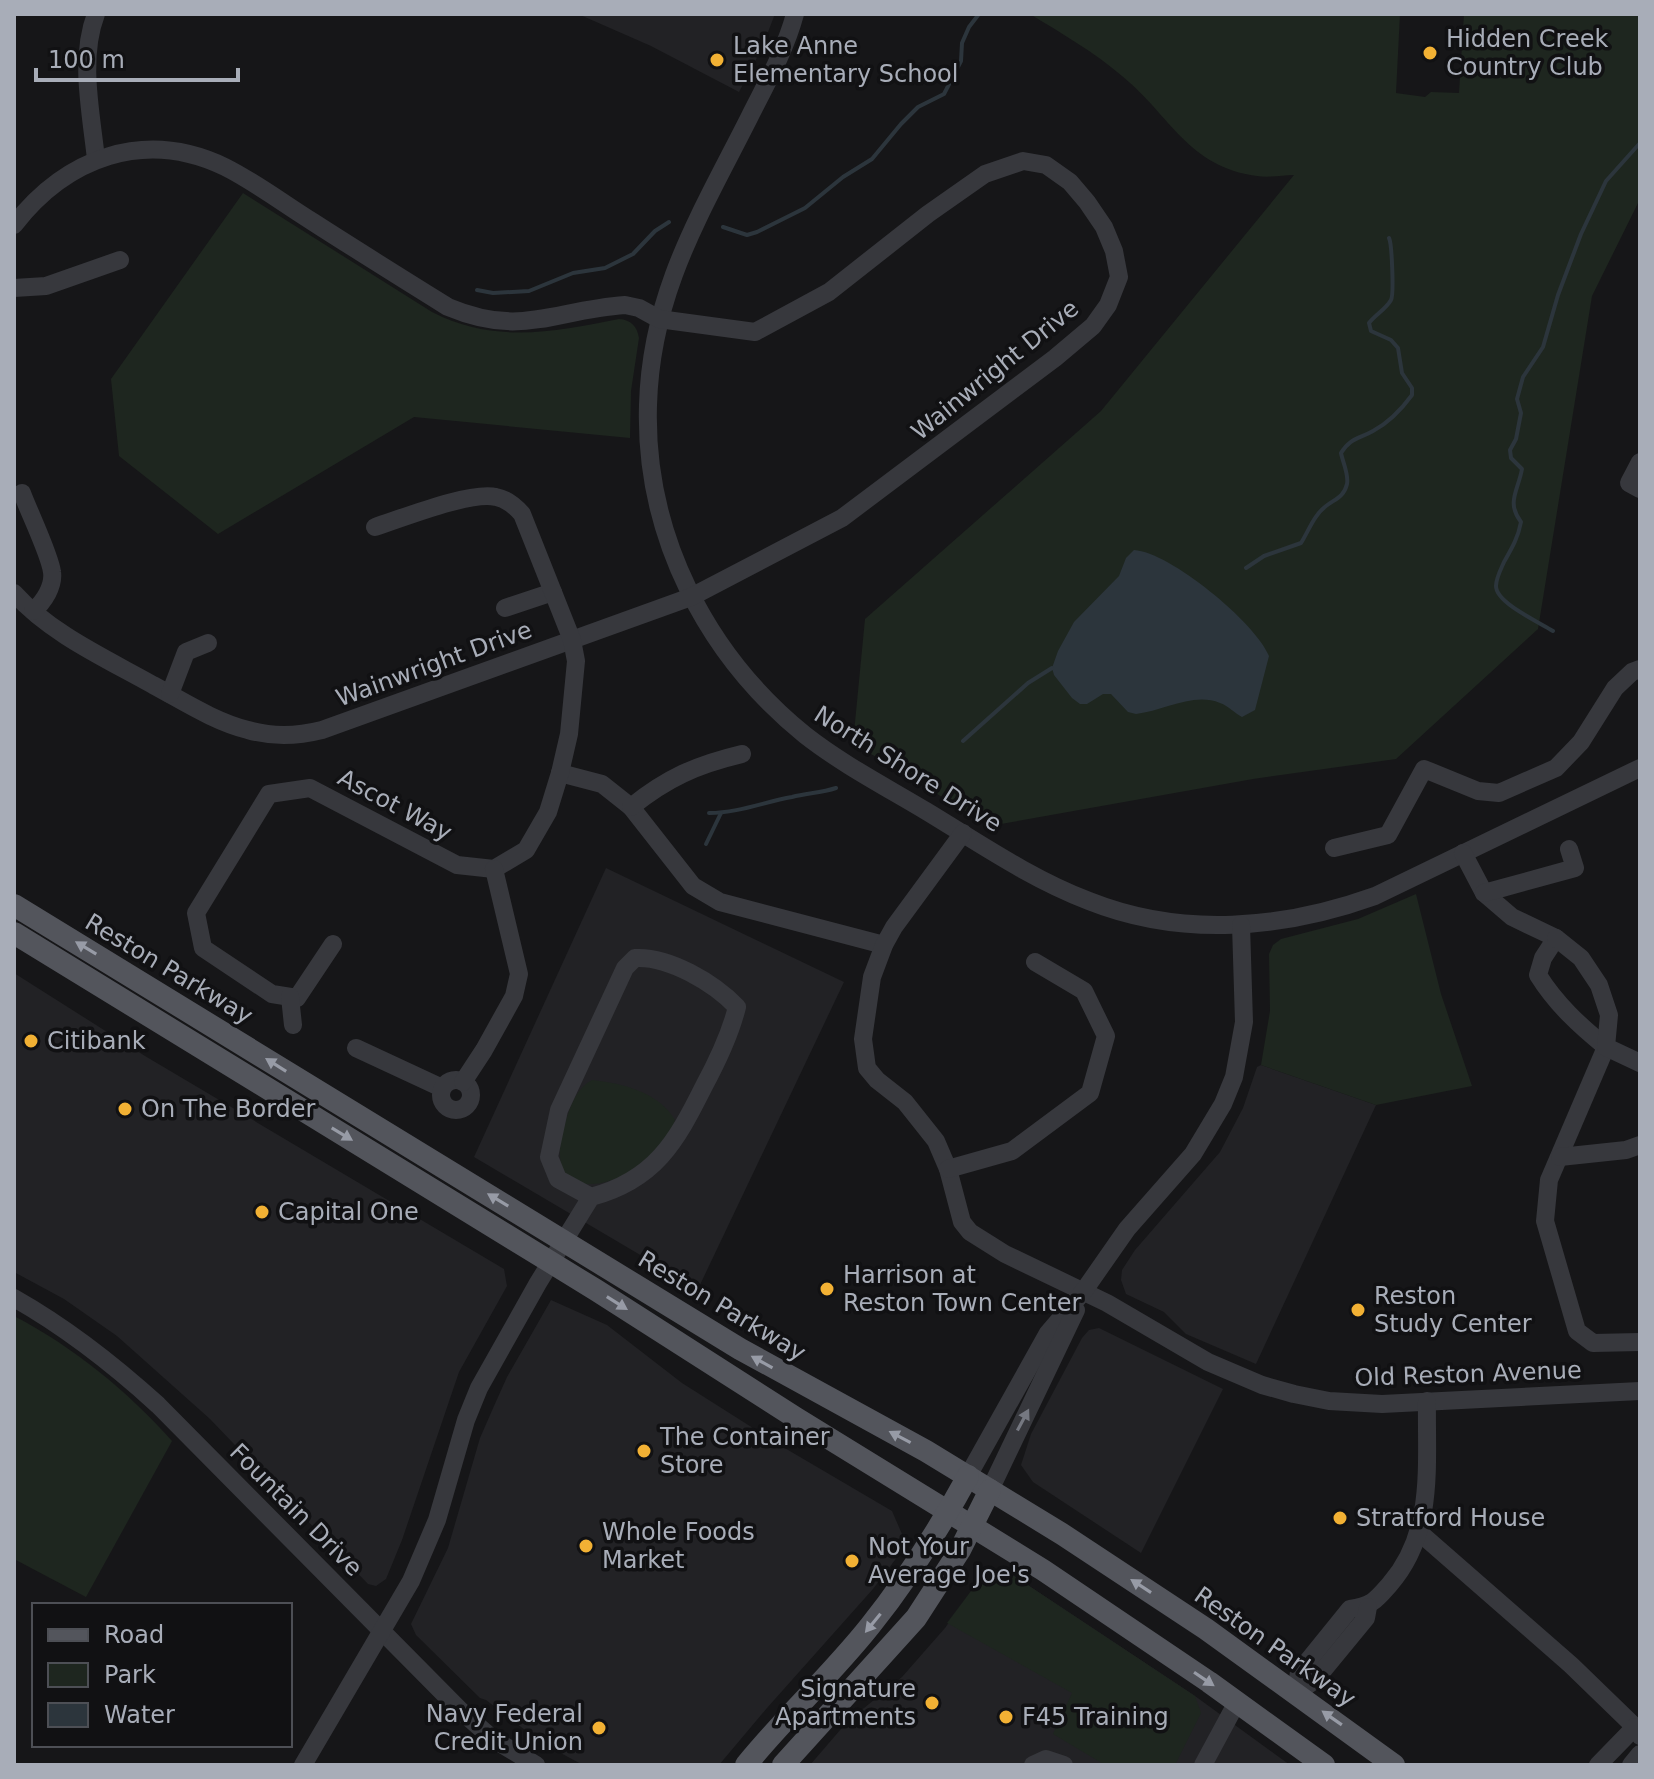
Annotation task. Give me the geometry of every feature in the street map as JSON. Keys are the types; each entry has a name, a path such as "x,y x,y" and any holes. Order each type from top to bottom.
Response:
{"main road":[{"name":"Reston Parkway","path":"14,905 740,1349 968,1476 1062,1534 1167,1603 1394,1765"},
{"name":"Reston Parkway","path":"14,933 1043,1570 1324,1765"},
{"path":"746,1765 783,1720 867,1630 904,1583 968,1476"},
{"path":"783,1765 916,1618 945,1576 990,1490"}],"street":[{"path":"96,14 88,35 96,159"},
{"name":"North Shore Drive","path":"795,14 780,56 666,289 651,363 648,407 652,475 669,543 691,597 729,658 779,712 838,758 1049,883 1099,905 1170,922 1241,925 1304,918 1340,909 1375,896 1640,768"},
{"name":"Wainwright Drive","path":"14,225 46,189 66,174 96,159 155,150 191,155 226,168 448,307 469,316 513,323 625,305 639,308 659,319 755,332 829,292 928,214 985,174 1023,161 1046,165 1070,182 1087,202 1109,239 1119,277 1108,305 1093,326 842,518 691,597 322,730 271,734 249,731 227,723 65,635 14,593"},
{"path":"14,288 46,286 120,260"},
{"path":"1640,462 1629,483 1640,489"},
{"path":"22,493 52,570 51,585 41,604 33,611"},
{"path":"375,527 468,498 494,496 506,500 522,514 572,640 576,678 569,734 548,812 526,850 494,869 519,974 514,996 463,1082"},
{"path":"505,608 553,592"},
{"path":"170,694 186,652 208,643"},
{"path":"1334,848 1388,835 1424,769 1478,791 1499,793 1556,768 1581,742 1615,688 1632,672 1640,669"},
{"path":"631,807 660,784 701,764 742,754"},
{"path":"560,773 602,784 631,807 693,886 720,902 884,945"},
{"name":"Ascot Way","path":"290,997 272,994 203,948 196,913 269,794 310,788 457,865 494,869"},
{"name":"Old Reston Avenue","path":"963,833 884,945 872,977 863,1039 867,1068 919,1117 936,1141 948,1169 962,1222 970,1232 1005,1254 1107,1303 1208,1362 1262,1385 1329,1401 1382,1404 1640,1391"},
{"path":"1484,893 1575,868 1569,849"},
{"path":"1463,853 1484,893 1512,917 1556,938 1581,958 1599,985 1609,1015 1606,1047 1549,1180 1545,1221 1577,1331 1593,1343 1640,1342"},
{"path":"968,1476 1041,1344 1083,1292 1127,1229 1193,1154 1223,1104 1234,1077 1244,1022 1241,925"},
{"path":"1556,938 1543,958 1538,975 1560,1006 1606,1047 1640,1063"},
{"path":"293,1025 290,997 297,998 333,944"},
{"path":"303,1765 426,1550 466,1420 479,1388 551,1263 591,1197 617,1190 651,1168 677,1138 733,1024 737,1007 720,989 652,957 635,958 625,968 559,1110 549,1157 558,1179 591,1197"},
{"path":"948,1169 1012,1151 1090,1093 1106,1036 1084,991 1035,962"},
{"path":"356,1048 442,1088"},
{"path":"448,1082 463,1082 471,1094 469,1102 456,1110 443,1103 442,1088 448,1082"},
{"path":"1560,1157 1626,1150 1640,1145"},
{"path":"990,1490 1083,1292"},
{"name":"Fountain Drive","path":"14,1298 84,1342 140,1388 461,1711 493,1739 536,1765"},
{"path":"1296,1693 1315,1680 1366,1618 1368,1607 1400,1572 1420,1533 1426,1492 1427,1401"},
{"path":"1420,1533 1571,1665 1638,1731 1598,1765"},
{"path":"1203,1765 1237,1702"},
{"path":"1631,1765 1640,1754"},
{"path":"1033,1765 1046,1759 1064,1765"}],"shaded area":[{"name":"Lake Anne Elementary School","path":"578,14 775,14 739,92 651,46"},
{"path":"606,868 844,982 698,1289 474,1157"},
{"path":"14,973 145,1056 504,1269 507,1286 459,1372 402,1540 386,1579 376,1586 368,1584 210,1419 117,1336 64,1299 14,1272"},
{"path":"1261,1065 1376,1105 1256,1364 1186,1334 1164,1312 1126,1294 1121,1280 1122,1270 1135,1250 1220,1152 1243,1108 1257,1067"},
{"path":"551,1300 607,1325 682,1383 892,1511 902,1534 901,1552 873,1589 719,1765 583,1765 542,1743 480,1698 416,1635 411,1624 448,1548 480,1438 507,1377"},
{"path":"1099,1328 1223,1389 1141,1553 1033,1482 1021,1465 1031,1434 1082,1338 1089,1330"},
{"path":"1008,1572 1195,1696 1290,1765 810,1765 847,1722 902,1677 945,1628 980,1579"}],"green space":[{"name":"Hidden Creek Country Club","path":"1030,14 1400,14 1396,93 1425,97 1431,92 1459,93 1464,14 1640,14 1640,199 1592,296 1538,629 1396,759 1253,779 990,826 853,743 865,619 1101,411 1294,175 1257,176 1233,171 1214,162 1197,151 1111,67"},
{"path":"243,193 432,312 455,322 501,332 524,332 571,328 619,319 630,322 639,338 631,391 630,438 414,417 218,534 119,456 111,379"},
{"path":"1416,894 1441,994 1472,1086 1376,1105 1261,1065 1270,1011 1269,954 1273,945 1281,939 1358,919"},
{"path":"592,1080 627,1087 649,1096 668,1110 675,1120 669,1137 654,1155 613,1180 593,1184 576,1181 564,1171 560,1151 572,1102 582,1087"},
{"path":"14,1316 99,1371 172,1441 86,1597 14,1559"},
{"path":"1008,1572 1195,1696 1201,1713 1175,1765 1105,1765 1053,1734 1072,1693 947,1623 980,1579"}],"water":[{"path":"1134,550 1168,563 1210,591 1261,642 1269,656 1255,710 1242,717 1223,704 1199,700 1136,714 1128,712 1111,694 1103,694 1087,704 1080,704 1054,675 1052,668 1058,651 1074,622 1119,576 1126,558"}],"waterway":[{"path":"723,227 747,235 757,232 805,208 843,177 872,159 918,107 944,94 961,61 962,43 979,14"},
{"path":"1553,631 1510,605 1496,586 1521,522 1514,508 1514,496 1522,469 1511,458 1510,450 1516,439 1521,413 1517,399 1523,377 1543,347 1581,234 1606,181 1640,143"},
{"path":"477,290 493,293 529,291 573,273 605,268 633,254 655,231 669,222"},
{"path":"1246,568 1264,556 1301,543 1318,514 1346,488 1347,477 1341,453 1344,448 1385,424 1412,395 1412,388 1402,373 1398,348 1391,340 1371,331 1369,323 1391,300 1389,238"},
{"path":"963,741 1028,683 1052,668"},
{"path":"709,813 836,788"},
{"path":"706,844 721,813"}],"place":[{"name":"Hidden Creek Country Club","path":"1430,53"},
{"name":"Lake Anne Elementary School","path":"717,60"},
{"name":"Citibank","path":"31,1041"},
{"name":"On The Border","path":"125,1109"},
{"name":"Capital One","path":"262,1212"},
{"name":"Harrison at Reston Town Center","path":"827,1289"},
{"name":"Reston Study Center","path":"1358,1310"},
{"name":"The Container Store","path":"644,1451"},
{"name":"Stratford House","path":"1340,1518"},
{"name":"Whole Foods Market","path":"586,1546"},
{"name":"Not Your Average Joe's","path":"852,1561"},
{"name":"Signature Apartments","path":"932,1703"},
{"name":"F45 Training","path":"1006,1717"},
{"name":"Navy Federal Credit Union","path":"599,1728"}]}
